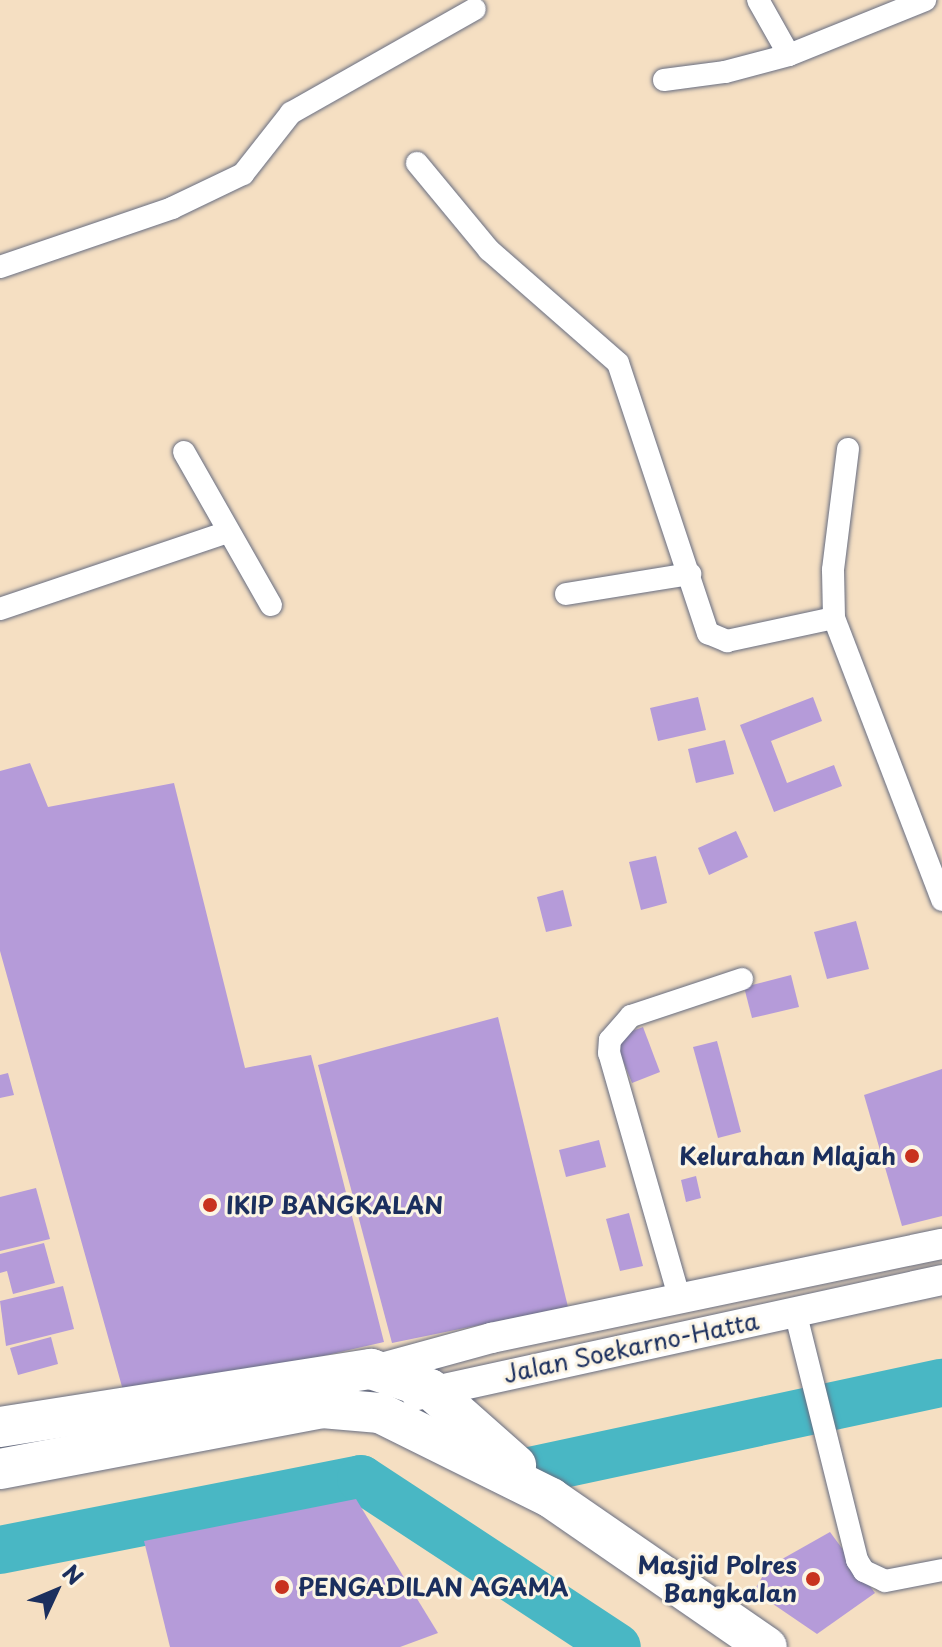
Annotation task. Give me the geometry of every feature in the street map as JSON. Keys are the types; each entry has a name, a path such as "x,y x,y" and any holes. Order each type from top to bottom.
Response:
{"highway":[{"path":"371,1369 430,1389 551,1498 767,1647"},
{"name":"Jalan Soekarno-Hatta","path":"0,1427 371,1369"},
{"name":"Jalan Soekarno-Hatta","path":"0,1469 322,1408 380,1413"},
{"path":"380,1413 551,1498"}],"main road":[{"name":"Jalan Soekarno-Hatta","path":"322,1408 371,1369 942,1244"},
{"name":"Jalan Soekarno-Hatta","path":"380,1413 430,1389 942,1280"}],"street":[{"path":"758,0 789,55"},
{"path":"664,80 725,72 789,55 925,0"},
{"path":"0,267 172,208 243,174 291,113 475,9"},
{"path":"417,163 489,250 618,363 708,633 720,641 834,618"},
{"path":"848,449 833,570 834,618 942,900"},
{"path":"184,452 271,605"},
{"path":"0,609 227,532"},
{"path":"566,594 690,574"},
{"path":"680,1300 609,1053 610,1040 631,1016 742,979"},
{"path":"795,1311 857,1560 864,1571 885,1581 942,1570"}],"building":[{"path":"698,697 706,730 658,741 650,708"},
{"path":"813,697 822,721 771,741 787,783 834,765 842,786 774,812 740,725"},
{"path":"725,740 734,774 696,783 688,749"},
{"name":"IKIP BANGKALAN","path":"30,763 48,807 174,783 245,1068 311,1055 384,1342 126,1401 0,951 0,771"},
{"path":"736,831 748,857 709,875 698,848"},
{"path":"656,856 667,903 641,910 629,862"},
{"path":"563,890 572,926 546,932 537,897"},
{"path":"856,921 869,969 827,979 814,932"},
{"path":"791,975 799,1007 752,1018 744,987"},
{"path":"498,1017 568,1307 392,1343 318,1065"},
{"path":"643,1027 660,1072 632,1083 614,1038"},
{"path":"717,1041 741,1132 718,1138 693,1047"},
{"name":"Kelurahan Mlajah","path":"942,1069 942,1216 902,1226 864,1095"},
{"path":"8,1073 14,1095 0,1098 0,1075"},
{"path":"599,1140 606,1167 566,1177 559,1150"},
{"path":"696,1176 701,1198 686,1202 681,1180"},
{"path":"36,1188 50,1239 0,1251 0,1197"},
{"path":"629,1213 643,1266 620,1271 606,1219"},
{"path":"44,1243 55,1283 13,1294 7,1271 0,1273 0,1254"},
{"path":"63,1286 74,1329 6,1346 0,1301"},
{"path":"51,1337 58,1364 18,1375 10,1348"},
{"name":"PENGADILAN AGAMA","path":"356,1499 438,1633 400,1647 170,1647 144,1541"},
{"name":"Masjid Polres Bangkalan","path":"830,1532 875,1593 817,1634 754,1591 768,1567"}],"waterway":[{"path":"530,1471 942,1383"},
{"path":"0,1550 361,1479 617,1647"}],"place":[{"name":"Kelurahan Mlajah","path":"912,1156"},
{"name":"IKIP BANGKALAN","path":"210,1205"},
{"name":"Masjid Polres Bangkalan","path":"813,1579"},
{"name":"PENGADILAN AGAMA","path":"282,1587"}]}
